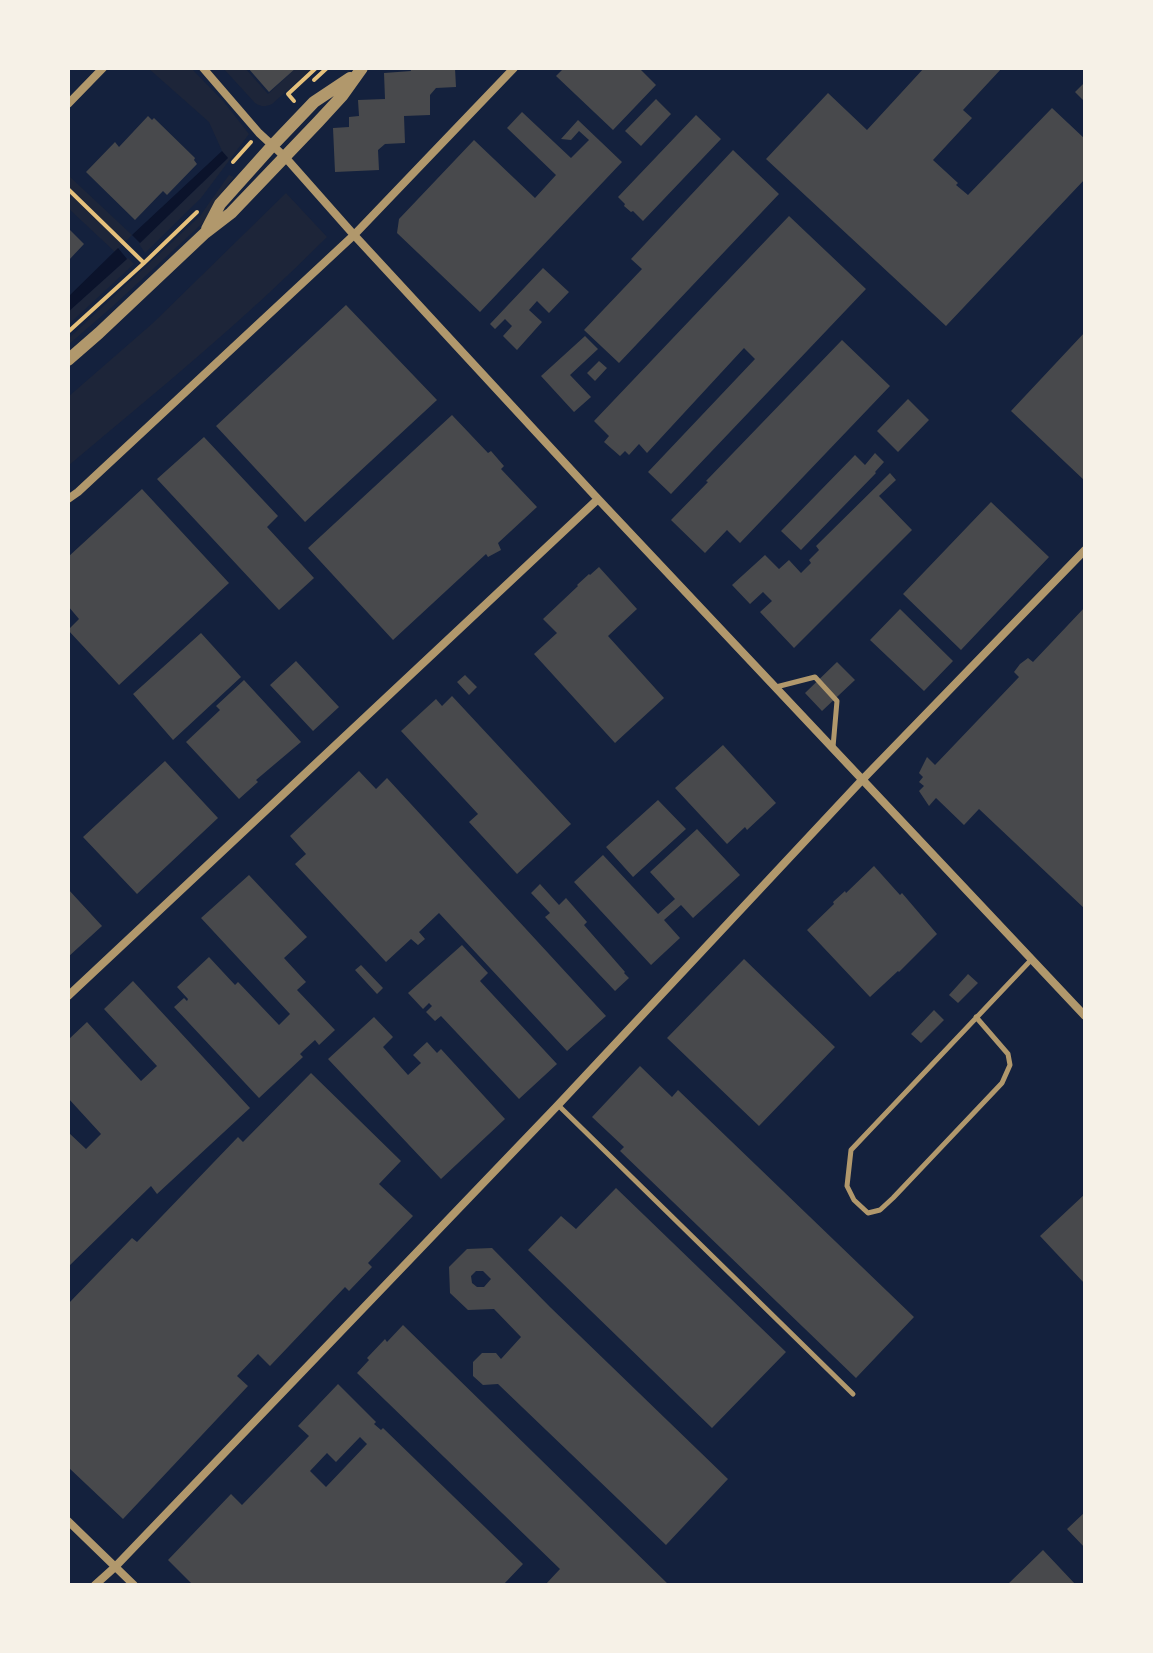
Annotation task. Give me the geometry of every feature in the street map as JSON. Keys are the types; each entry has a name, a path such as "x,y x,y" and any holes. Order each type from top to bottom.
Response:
{"street":[{"path":"68,104 103,68"},
{"path":"203,68 259,133 285,157 598,499 1085,1016"},
{"path":"68,499 354,235 514,68"},
{"path":"205,233 220,204 272,146 314,102 359,71"},
{"path":"68,360 205,233 231,213 342,96 359,71"},
{"path":"68,996 598,499"},
{"path":"95,1585 558,1105 862,780 1085,550"},
{"path":"68,1521 134,1585"}],"lane":[{"path":"775,687 815,677 837,701 833,748"},
{"path":"976,1017 1008,1054 1010,1065 1002,1083 887,1204 880,1210 868,1213 854,1200 847,1186 851,1150 976,1017 1031,959"},
{"path":"558,1105 853,1394"}],"path":[{"path":"294,101 288,94 316,68"},
{"path":"230,166 259,133"},
{"path":"68,189 144,263"},
{"path":"68,332 199,209"}],"shaded area":[{"path":"148,68 191,68 249,134 201,198 145,253 139,244 228,158 209,122"},
{"path":"223,68 245,68 268,94 296,68 313,68 272,104 263,106 255,103"},
{"path":"222,151 228,158 140,243 132,235"},
{"path":"68,175 132,235 115,252 68,208"},
{"path":"229,175 234,177 217,198 206,220 68,345 68,339 200,216"},
{"path":"286,193 327,237 233,326 68,466 68,397 153,323"},
{"path":"118,248 127,259 68,312 68,297"},
{"path":"128,258 134,264 68,325 68,312"}],"building":[{"path":"248,68 296,68 269,92"},
{"path":"410,68 455,68 456,87 436,88 430,95 430,115 404,116 405,143 385,144 378,150 379,170 335,172 333,128 349,127 349,117 359,116 358,100 385,99 384,73 411,71"},
{"path":"564,68 639,68 656,85 613,130 556,76"},
{"path":"924,68 1002,68 963,110 972,118 933,160 968,195 1052,108 1085,139 1085,179 946,326 766,159 828,93 867,130"},
{"path":"1085,82 1085,102 1075,92"},
{"path":"656,99 671,114 641,146 625,131"},
{"path":"522,112 571,158 589,140 579,131 571,140 561,139 578,120 622,162 480,312 397,233 399,219 474,140 535,198 556,175 507,128"},
{"path":"696,115 721,139 643,221 618,197"},
{"path":"148,116 152,120 154,118 195,158 197,164 167,195 163,191 135,220 86,172 115,142 119,147"},
{"path":"733,150 779,194 619,363 584,330 642,269 631,259"},
{"path":"789,216 866,289 671,494 648,472 755,359 744,348 647,453 639,444 629,455 625,451 620,456 604,442 609,436 594,421"},
{"path":"68,228 84,244 68,261"},
{"path":"543,268 569,292 549,313 537,301 529,310 542,322 517,350 503,336 512,326 505,319 495,329 490,324"},
{"path":"346,305 437,400 305,522 216,426"},
{"path":"1085,332 1085,481 1011,411"},
{"path":"585,336 598,349 570,375 591,397 574,412 541,376"},
{"path":"842,340 890,386 740,543 727,530 705,553 671,520"},
{"path":"599,361 607,368 595,381 587,373"},
{"path":"908,399 929,420 898,452 877,431"},
{"path":"452,415 488,453 491,451 504,466 501,469 537,507 498,543 501,550 488,557 486,554 393,640 308,548"},
{"path":"204,437 278,516 267,527 314,578 279,610 157,479"},
{"path":"875,453 884,462 876,473 801,550 781,531 855,455 865,465"},
{"path":"890,473 896,480 879,496 912,530 794,648 760,612 772,601 763,592 750,604 732,585 765,555 779,569 789,560 801,573 819,550 816,546"},
{"path":"142,489 229,583 119,685 68,630 79,619 68,606 68,557"},
{"path":"991,502 1049,557 961,650 903,594"},
{"path":"599,567 637,609 608,636 664,698 615,743 534,654 557,633 543,619"},
{"path":"1085,607 1085,909 979,809 964,825 936,798 929,806 919,791 924,786 919,782 923,777 919,773 927,757 935,765 1019,677 1014,672 1020,664 1028,658 1033,662"},
{"path":"900,609 953,661 924,691 870,640"},
{"path":"201,633 241,677 173,740 133,694"},
{"path":"296,661 339,707 313,731 270,685"},
{"path":"837,662 855,680 822,711 805,693"},
{"path":"465,675 477,687 469,695 457,682"},
{"path":"244,680 301,742 256,780 258,782 239,799 186,742 220,710 216,706"},
{"path":"452,696 571,824 517,874 469,822 478,814 401,731 436,699 442,706"},
{"path":"723,745 776,803 727,844 675,788"},
{"path":"165,761 218,818 137,894 83,837"},
{"path":"359,771 376,789 387,778 606,1016 567,1051 439,913 419,932 425,939 418,945 411,939 386,962 295,864 306,854 290,836"},
{"path":"658,800 686,829 633,877 606,847"},
{"path":"697,829 740,875 693,918 681,905 664,920 680,938 651,965 574,882 603,855 658,914 675,899 650,872"},
{"path":"874,866 937,934 870,997 807,930"},
{"path":"249,875 307,937 284,958 306,982 297,990 335,1030 319,1045 315,1040 300,1054 303,1057 259,1098 174,1007 184,998 188,999 177,987 209,957 279,1025 290,1014 201,918"},
{"path":"540,884 559,905 566,898 587,922 584,925 625,972 629,978 615,991 545,917 550,913 531,893"},
{"path":"68,889 102,926 68,957"},
{"path":"462,945 488,973 480,981 557,1064 519,1099 441,1016 435,1021 426,1012 432,1006 429,1003 423,1009 408,993"},
{"path":"744,959 835,1047 759,1126 667,1038"},
{"path":"361,965 383,988 377,994 355,970"},
{"path":"968,974 978,983 958,1003 949,995"},
{"path":"133,981 250,1108 157,1194 151,1186 68,1267 68,1132 86,1149 101,1134 68,1098 68,1040 87,1022 141,1081 157,1066 104,1009"},
{"path":"934,1010 944,1020 921,1043 911,1034"},
{"path":"374,1017 393,1037 383,1047 408,1075 421,1063 413,1055 427,1042 437,1053 441,1049 505,1119 441,1179 328,1059"},
{"path":"640,1066 672,1097 678,1090 914,1317 856,1378 620,1151 624,1147 592,1117"},
{"path":"311,1073 401,1161 379,1184 413,1216 368,1263 372,1267 349,1291 345,1287 270,1366 258,1354 237,1376 248,1386 123,1519 68,1467 68,1304 132,1238 137,1242 238,1137 243,1142"},
{"path":"616,1188 786,1352 712,1428 528,1250 561,1216 576,1229"},
{"path":"1085,1194 1085,1284 1040,1236"},
{"path":"492,1248 728,1479 666,1545 498,1384 483,1385 473,1376 473,1362 482,1353 496,1353 501,1359 521,1337 494,1309 468,1310 450,1293 449,1267 467,1249","holes":["476,1271 483,1271 491,1279 484,1287 477,1287 472,1283 471,1276"]},
{"path":"403,1325 669,1585 545,1585 560,1569 357,1373 385,1339 387,1342"},
{"path":"338,1384 376,1422 374,1424 381,1430 383,1428 523,1564 503,1585 193,1585 168,1560 231,1494 242,1505 309,1436 298,1426","holes":["360,1437 367,1444 326,1487 310,1471 327,1453 336,1462"]},
{"path":"1085,1512 1085,1548 1067,1529"},
{"path":"1043,1550 1076,1585 1007,1585"}]}
